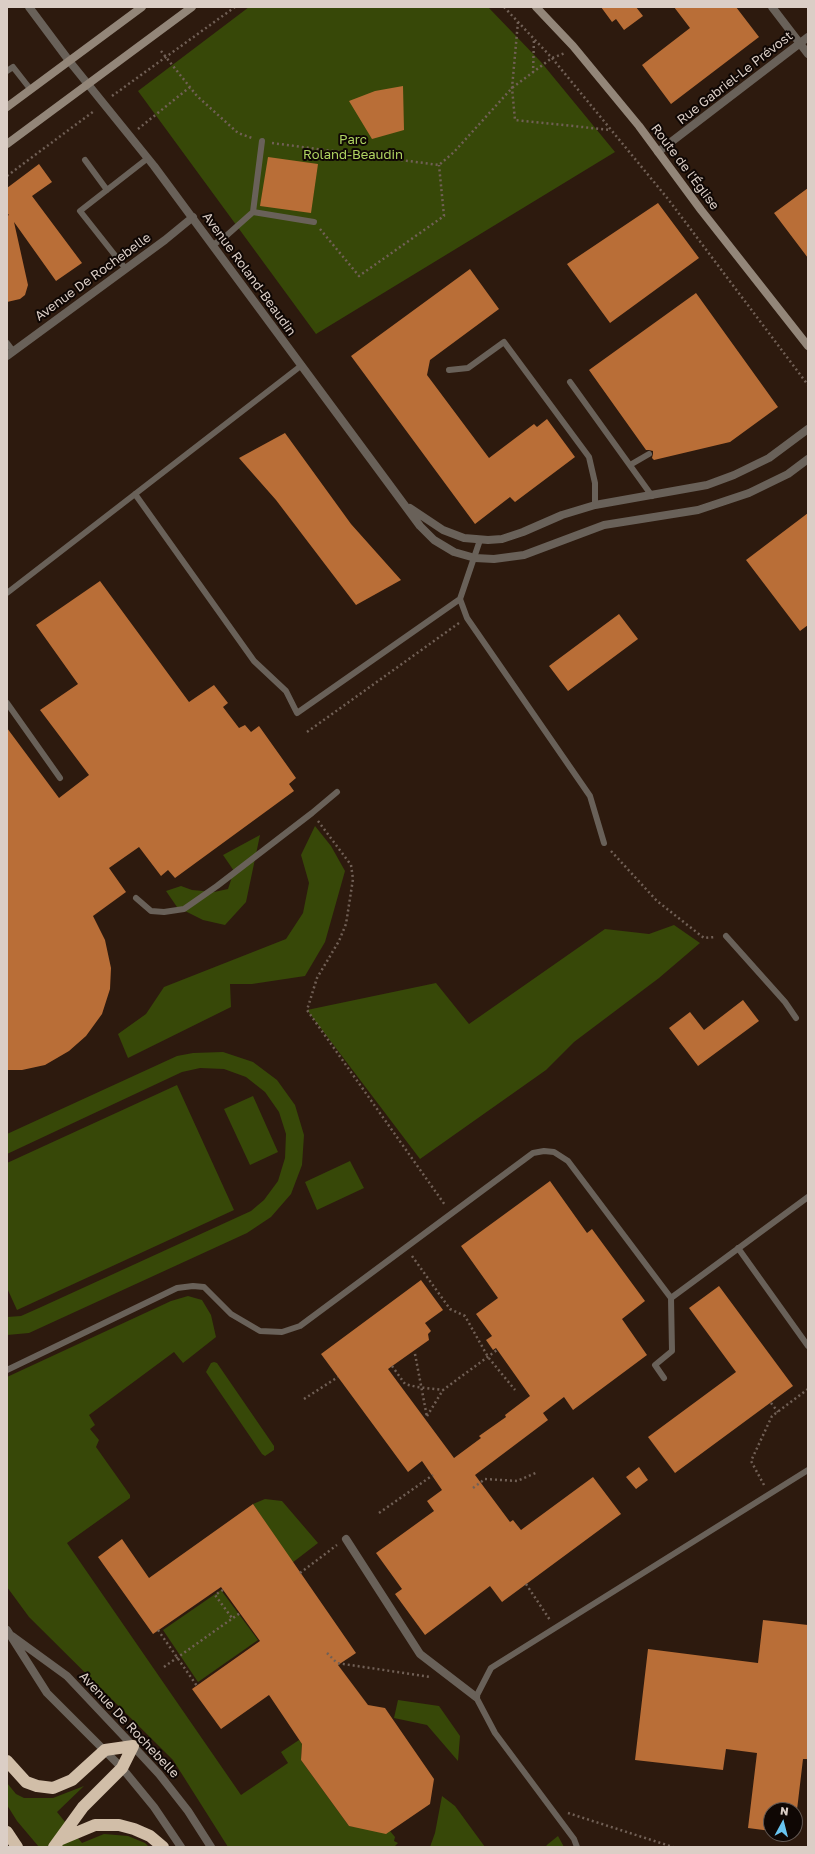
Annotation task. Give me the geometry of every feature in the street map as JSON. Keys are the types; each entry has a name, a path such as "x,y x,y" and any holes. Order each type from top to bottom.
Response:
{"highway":[{"path":"7,1762 26,1782 37,1786 52,1788 72,1780 105,1750 134,1746"},
{"path":"57,1844 72,1829 83,1807 122,1768 134,1746"},
{"path":"72,1829 95,1825 119,1825 134,1829 150,1836 163,1847"},
{"path":"7,1832 17,1847"}],"main road":[{"path":"7,107 70,62 142,7"},
{"path":"7,144 192,7"},
{"name":"Route de l'Église","path":"536,7 573,46 658,152 808,346"}],"street":[{"name":"Avenue Roland-Beaudin","path":"29,7 70,62 148,158 193,217 420,526 434,540 454,552 475,558 494,559 524,555 604,525 698,510 749,493 788,474 808,459"},
{"path":"772,7 808,54"},
{"name":"Rue Gabriel-Le Prévost","path":"658,152 808,37"},
{"name":"Avenue De Rochebelle","path":"10,354 165,240 193,217"},
{"name":"Avenue Roland-Beaudin","path":"405,504 443,530 464,538 480,540 502,539 562,515 595,505 652,496 707,484 734,475 769,458 808,429"},
{"path":"346,1539 420,1654 476,1697"},
{"name":"Avenue De Rochebelle","path":"10,1633 67,1676 134,1746 159,1774 188,1812 211,1847"},
{"name":"Avenue De Rochebelle","path":"10,1633 47,1693 122,1768 154,1807 182,1847"}],"lane":[{"path":"7,71 13,67 31,90"},
{"path":"213,245 226,236 253,212 262,141"},
{"path":"125,268 80,211 148,158"},
{"path":"85,160 107,190"},
{"path":"253,212 314,222"},
{"path":"449,370 468,368 504,342 589,456 595,483 595,505"},
{"path":"7,343 10,354"},
{"path":"7,593 302,365"},
{"path":"570,382 652,496"},
{"path":"630,465 649,454"},
{"path":"135,494 254,661 286,691 297,713 460,599 480,540"},
{"path":"460,599 467,618 590,796 604,843"},
{"path":"7,703 60,778"},
{"path":"136,898 151,911 164,912 184,909 217,886 312,813 336,792"},
{"path":"726,936 785,1002 796,1018"},
{"path":"7,1370 177,1288 193,1286 204,1287 231,1314 260,1331 282,1332 300,1326 405,1246 533,1153 544,1151 554,1152 568,1161 671,1298 672,1351 655,1365 664,1378"},
{"path":"671,1298 808,1197"},
{"path":"738,1248 808,1346"},
{"path":"577,1847 574,1839 495,1733 476,1697 491,1668 808,1470"}],"path":[{"path":"7,176 139,76 235,7"},
{"path":"504,7 552,58 611,130 672,206 808,385"},
{"path":"518,22 512,88 515,120 611,130"},
{"path":"533,74 534,39"},
{"path":"161,51 197,96 238,134 262,141 439,165 454,152 512,88 533,74 552,58 562,55 573,46"},
{"path":"130,136 190,87"},
{"path":"314,222 359,276 444,216 439,165"},
{"path":"307,732 467,618"},
{"path":"312,813 351,865 353,879 346,924 339,941 317,978 307,1010 452,1213"},
{"path":"604,843 657,901 704,938 726,936"},
{"path":"405,1246 450,1309 465,1316 488,1357 514,1390"},
{"path":"415,1354 427,1417 443,1390 497,1350"},
{"path":"392,1366 405,1384 421,1388 443,1390"},
{"path":"304,1399 338,1377"},
{"path":"769,1494 751,1461 772,1416 808,1389"},
{"path":"771,1403 778,1412"},
{"path":"474,1488 485,1479 517,1481 538,1472"},
{"path":"379,1514 433,1475"},
{"path":"300,1573 346,1539"},
{"path":"526,1584 555,1627"},
{"path":"223,1590 215,1595 232,1618"},
{"path":"164,1667 240,1613"},
{"path":"158,1630 197,1686"},
{"path":"327,1653 337,1662 431,1677"},
{"path":"550,1808 673,1847"}],"green space":[{"name":"Parc Roland-Beaudin","path":"249,7 488,7 541,62 615,152 316,334 138,91"},
{"path":"315,826 331,846 345,871 325,942 305,976 252,984 230,984 231,1007 128,1058 118,1034 146,1014 164,987 286,939 303,913 309,883 301,855"},
{"path":"260,835 246,902 225,925 203,920 177,907 166,891 181,886 192,890 214,892 228,889 234,871 223,855"},
{"path":"674,925 700,943 659,978 574,1042 546,1070 420,1159 307,1010 436,983 469,1024 605,929 649,934"},
{"path":"223,1052 253,1062 277,1080 295,1105 304,1135 302,1165 291,1194 271,1217 247,1233 29,1333 7,1335 7,1317 21,1316 39,1308 251,1211 264,1200 278,1181 285,1158 286,1134 279,1112 265,1092 246,1077 224,1069 200,1068 182,1072 7,1154 7,1134 177,1056 193,1053"},
{"path":"177,1085 234,1210 17,1310 7,1288 7,1163"},
{"path":"253,1096 278,1152 250,1165 224,1109"},
{"path":"350,1161 364,1188 317,1210 305,1182"},
{"path":"188,1296 202,1300 211,1315 216,1337 183,1363 174,1352 89,1415 95,1425 90,1429 99,1440 96,1447 130,1495 130,1498 67,1543 241,1795 288,1763 281,1752 299,1740 302,1744 301,1760 349,1826 390,1831 395,1837 394,1841 398,1843 394,1847 228,1847 173,1760 29,1617 7,1587 7,1377 171,1301"},
{"path":"211,1363 217,1363 274,1446 274,1450 265,1456 262,1454 206,1372"},
{"path":"265,1499 282,1501 318,1543 292,1563 253,1504"},
{"path":"221,1590 258,1640 198,1682 163,1630"},
{"path":"398,1700 439,1706 460,1736 458,1761 427,1725 394,1718"},
{"path":"7,1783 16,1794 24,1798 53,1798 84,1786 57,1812 82,1843 104,1834 128,1836 145,1843 149,1847 39,1847 17,1821 7,1805"},
{"path":"442,1796 455,1806 485,1847 430,1847 435,1833"},
{"path":"558,1836 564,1847 545,1847 548,1844"}],"building":[{"path":"601,7 636,7 643,16 624,30 616,19 612,22"},
{"path":"674,7 736,7 759,37 671,104 642,65 690,28"},
{"path":"403,86 404,130 372,139 349,101 375,91"},
{"path":"268,157 318,164 311,213 260,206"},
{"path":"39,164 52,182 32,196 82,263 56,281 14,222 28,285 25,295 20,299 7,302 7,216 9,215 7,213 7,188"},
{"path":"808,188 808,258 774,213"},
{"path":"658,203 699,258 610,323 567,264"},
{"path":"470,269 499,309 430,360 427,375 489,458 534,424 537,427 547,419 575,457 515,502 510,497 475,524 351,356"},
{"path":"696,293 778,407 730,442 654,460 652,458 653,451 646,450 589,370"},
{"path":"285,433 351,524 401,580 356,605 276,500 239,458"},
{"path":"808,513 808,625 800,631 746,560"},
{"path":"100,581 189,702 214,685 228,703 223,707 239,728 245,725 251,732 259,726 296,778 289,784 294,791 175,878 168,870 161,876 139,847 109,868 126,892 93,916 105,940 111,968 110,989 102,1014 86,1036 69,1051 45,1065 22,1070 7,1070 7,728 59,798 89,775 40,710 78,684 36,625"},
{"path":"619,614 638,639 568,691 549,666"},
{"path":"743,1000 759,1021 698,1066 669,1028 690,1012 704,1030"},
{"path":"550,1181 587,1233 592,1229 645,1301 622,1319 647,1355 573,1410 564,1397 543,1413 548,1420 475,1475 510,1522 513,1520 521,1530 593,1477 621,1514 502,1602 490,1586 425,1635 395,1594 402,1589 376,1553 434,1511 427,1501 442,1490 422,1461 408,1472 321,1354 421,1280 443,1310 425,1323 431,1331 428,1334 429,1340 388,1369 454,1458 481,1438 479,1436 506,1417 505,1415 530,1396 496,1348 493,1350 486,1340 492,1336 476,1314 498,1298 461,1246"},
{"path":"719,1286 793,1386 675,1473 648,1437 736,1372 689,1308"},
{"path":"639,1467 648,1480 636,1489 626,1477"},
{"path":"253,1504 356,1653 338,1665 368,1705 385,1708 434,1779 430,1804 386,1834 349,1826 301,1760 302,1744 269,1695 221,1729 192,1689 260,1641 221,1587 153,1634 98,1557 122,1539 149,1578"},
{"path":"763,1620 808,1625 808,1759 803,1759 798,1802 763,1802 763,1830 748,1828 757,1753 726,1749 723,1770 635,1760 648,1649 758,1663"}]}
